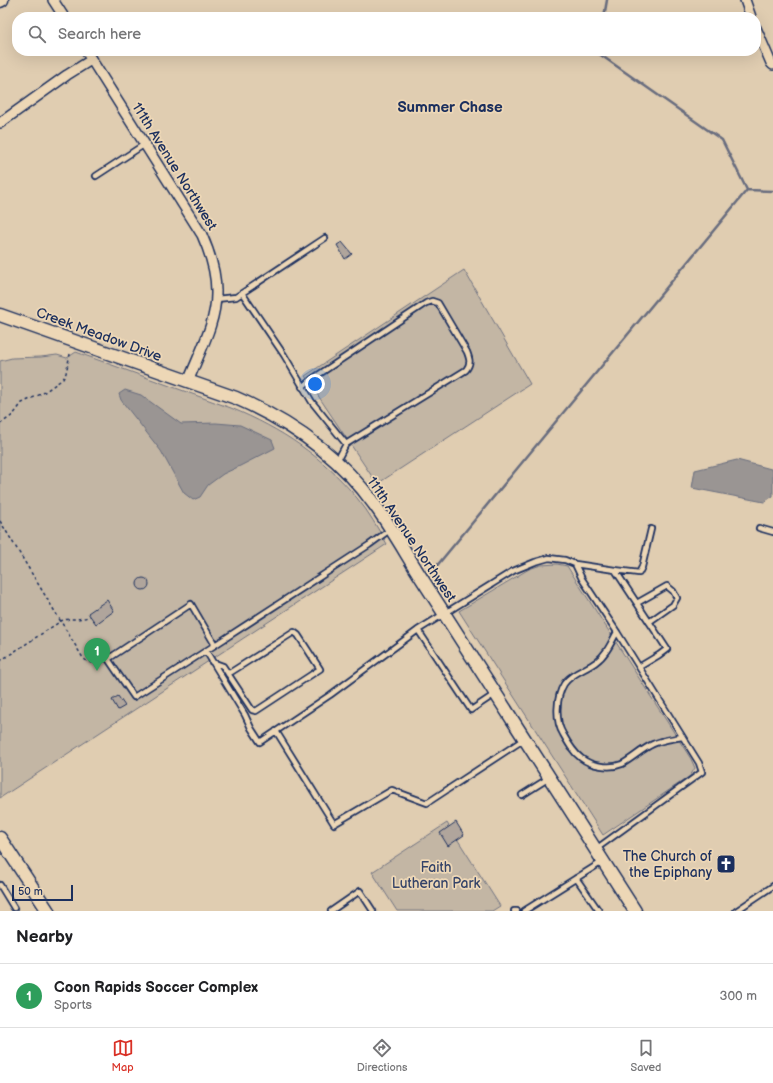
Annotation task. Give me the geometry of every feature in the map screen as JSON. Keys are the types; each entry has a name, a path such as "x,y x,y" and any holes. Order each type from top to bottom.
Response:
{"street":[{"path":"53,0 61,12"},
{"path":"745,0 749,12"},
{"path":"761,40 773,65"},
{"name":"111th Avenue Northwest","path":"89,56 202,235 210,254 214,271 216,299 214,313 208,334 188,382 236,398 268,413 304,435 337,461 374,504 635,911"},
{"path":"0,124 67,75 91,60"},
{"name":"Creek Meadow Drive","path":"0,314 188,382"},
{"path":"0,838 48,911"}],"lane":[{"path":"96,176 145,144"},
{"path":"216,299 236,297 325,238"},
{"path":"242,293 284,355 312,402 346,444"},
{"path":"302,387 426,303 432,301 438,303 467,352 470,366 466,370 346,444 337,461"},
{"path":"759,528 773,532"},
{"path":"216,645 191,604 108,659 134,697 216,645 369,545 391,529"},
{"path":"206,651 260,742 330,695 418,630 513,571 549,558 565,560 575,564 639,573 642,567 651,529"},
{"path":"575,564 582,579 640,667 699,763 702,772 596,849"},
{"path":"615,570 666,649 640,667"},
{"path":"637,603 667,586 673,591 676,598 673,605 649,622"},
{"path":"418,630 471,710 496,694"},
{"path":"212,662 223,666 228,674 252,710 256,711 320,669 298,635 294,632 228,674"},
{"path":"617,632 607,651 598,661 568,679 563,687 557,714 557,722 569,746 582,759 591,763 610,767 621,764 654,743 682,737"},
{"path":"276,731 334,824 392,790 427,803 525,739"},
{"path":"522,795 549,777"},
{"path":"524,911 603,861"},
{"path":"576,878 599,911"},
{"path":"0,885 14,908"},
{"path":"736,911 773,886"},
{"path":"331,911 360,891 373,911"}],"path":[{"path":"0,424 13,415 22,403 43,393 63,379 66,373 70,354"},
{"path":"0,522 83,658 88,663 93,664 108,659"},
{"path":"0,660 61,621 66,619 80,620 90,616"}],"green space":[{"path":"464,270 530,384 377,484 305,376"},
{"path":"76,352 231,408 250,416 284,435 300,445 330,469 344,483 365,509 387,544 0,798 0,361 12,358 57,355 67,358"},
{"path":"557,564 567,566 691,759 695,768 690,776 603,835 459,611 529,569 541,565"},
{"name":"Faith Lutheran Park","path":"447,823 500,906 492,911 397,911 372,872"}],"shaded area":[{"path":"125,390 141,395 181,424 216,423 240,425 272,440 275,448 223,474 208,485 200,497 193,500 184,493 161,451 121,400 119,394"},
{"path":"737,460 771,469 773,471 773,496 764,502 692,488 695,470"}],"building":[{"path":"342,242 352,254 345,259 337,245"},
{"path":"141,578 145,578 149,584 145,590 141,590 137,586 137,582"},
{"path":"107,600 114,611 96,624 88,613"},
{"path":"118,696 125,706 118,710 112,700"},
{"path":"456,822 464,835 448,846 440,833"}],"waterway":[{"path":"605,12 607,0"},
{"path":"602,56 722,140 747,190"},
{"path":"747,190 773,191"},
{"path":"435,568 747,190"}],"place":[{"name":"Coon Rapids Soccer Complex","path":"97,671"},
{"name":"The Church of the Epiphany","path":"726,864"}],"district":[{"name":"Summer Chase","path":"450,107"}]}
